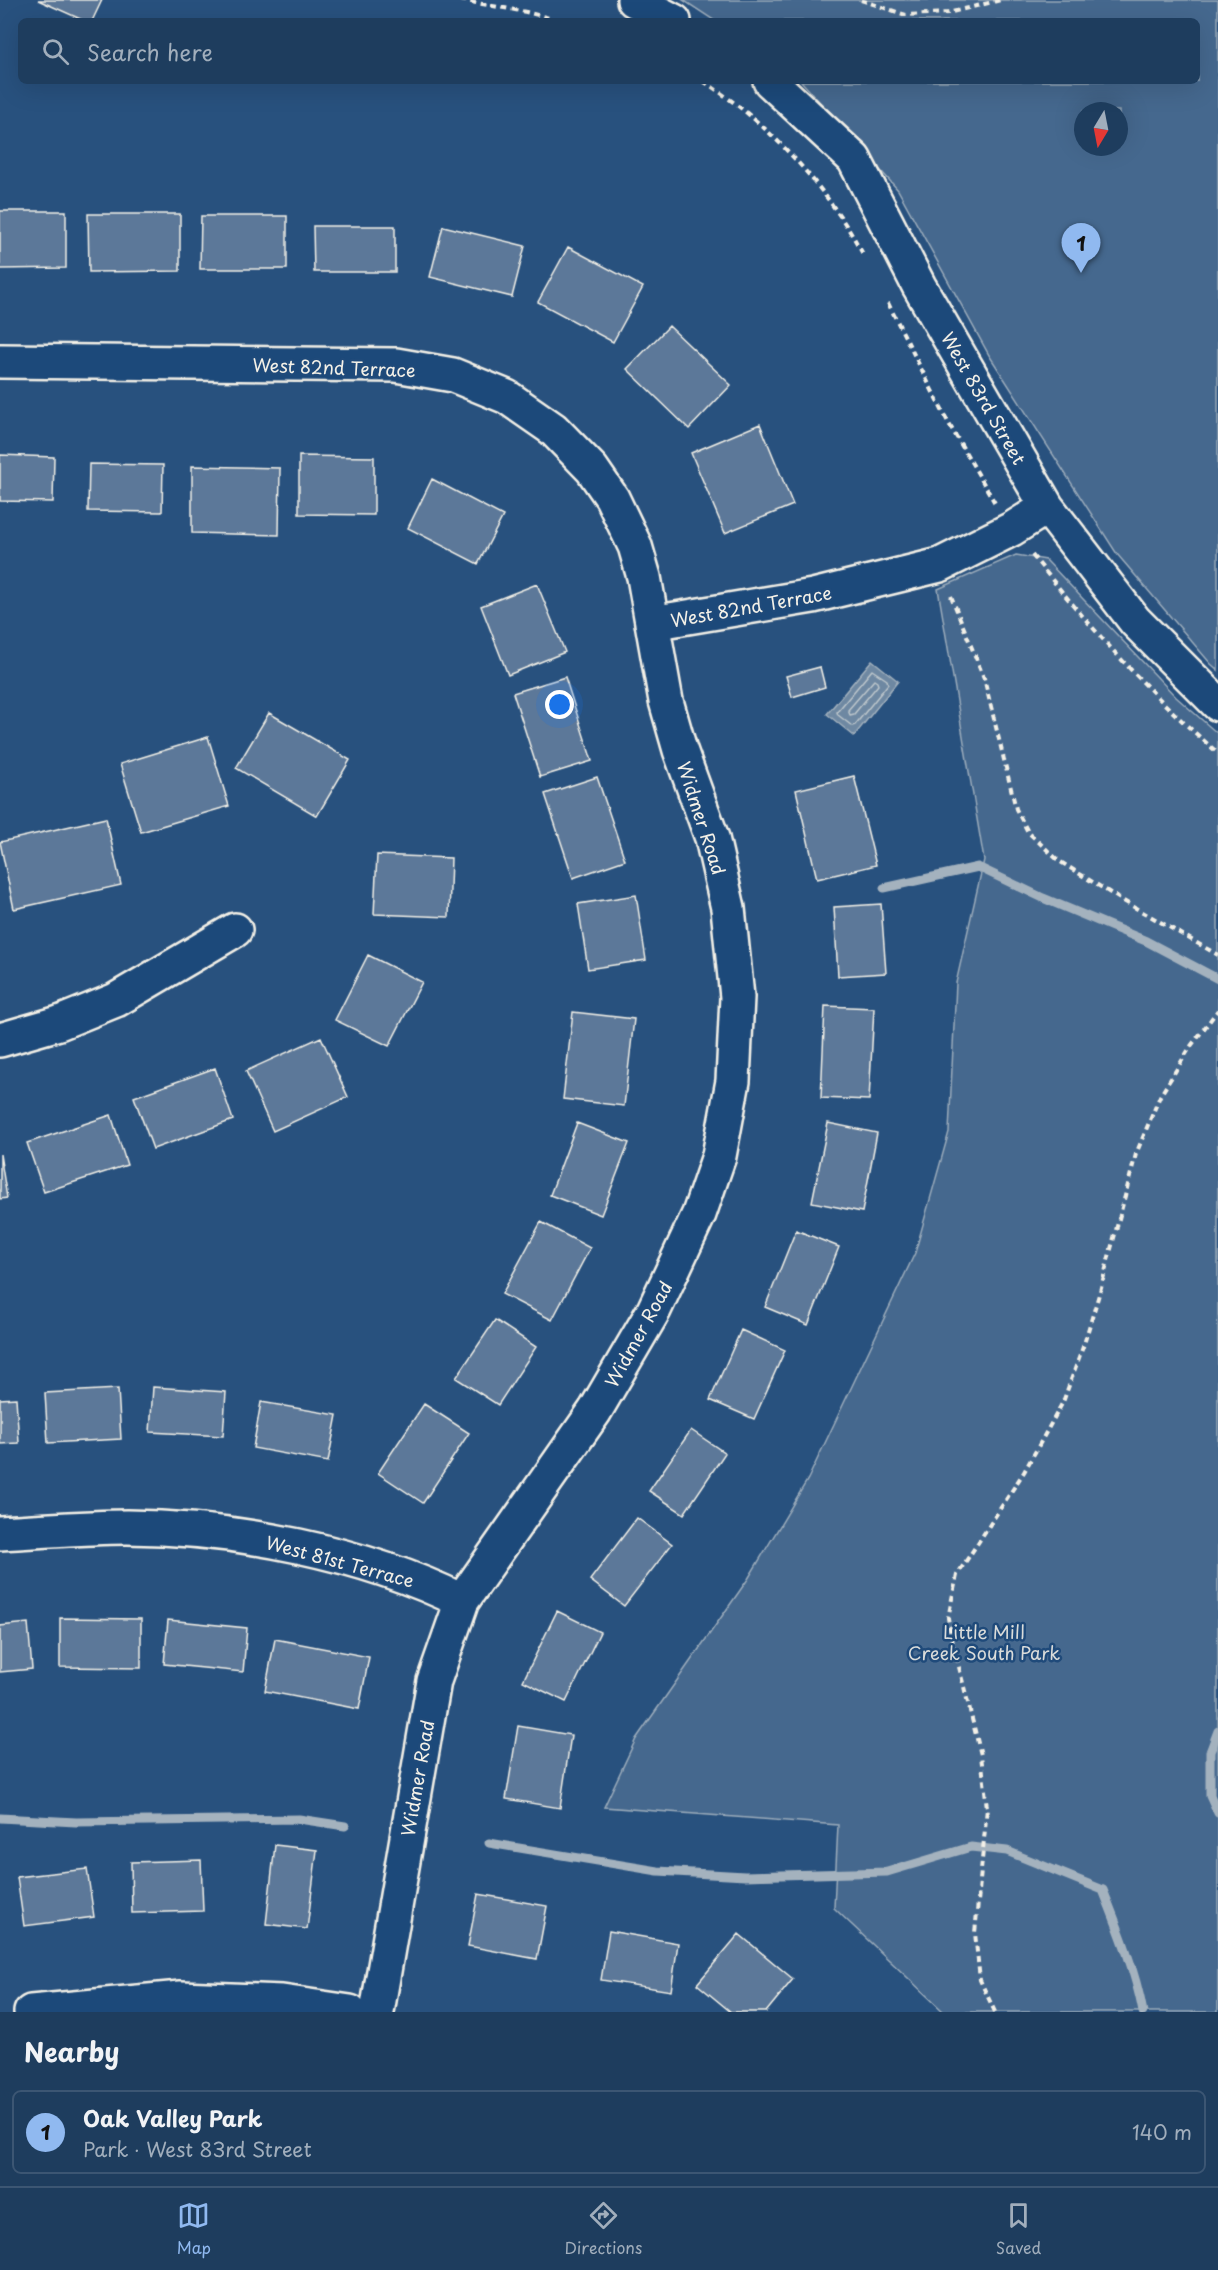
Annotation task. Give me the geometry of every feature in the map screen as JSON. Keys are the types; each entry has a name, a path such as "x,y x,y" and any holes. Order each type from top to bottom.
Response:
{"street":[{"path":"634,0 668,18"},
{"name":"West 83rd Street","path":"773,84 854,159 919,286 1047,507 1135,621 1218,704"},
{"name":"West 82nd Terrace","path":"0,361 396,365 453,375 480,385 507,397 553,429 592,469 612,498 634,546 644,577 652,623 813,596 940,565 1012,529 1047,507"},
{"name":"Widmer Road","path":"377,2012 434,1681 462,1601 595,1411 654,1310 699,1214 719,1156 733,1081 737,997 728,908 712,838 680,750 666,701 652,623"},
{"path":"0,1040 59,1023 117,1000 235,930"},
{"name":"West 81st Terrace","path":"0,1533 126,1527 206,1531 284,1542 374,1566 429,1585 462,1601"},
{"path":"31,2012 181,1998 282,2002 350,2012"}],"path":[{"path":"460,0 549,18"},
{"path":"861,0 906,15 948,12 1001,0"},
{"path":"940,565 984,678 1016,809 1028,832 1059,861 1218,955"},
{"path":"995,2012 980,1980 975,1933 987,1808 981,1755 948,1618 957,1575 1024,1472 1063,1402 1100,1291 1136,1154 1160,1096 1191,1046 1218,1010"}],"green space":[{"path":"683,0 1218,0 1218,670 1117,554 989,355 898,190 804,84 1200,84 1200,18 710,18"},
{"name":"Little Mill Creek South Park","path":"1016,555 1046,560 1176,697 1218,734 1218,2012 944,2012 834,1908 838,1825 604,1807 636,1739 748,1579 808,1479 915,1253 949,1132 956,983 984,860 938,589"}],"water":[{"path":"872,660 898,681 854,736 827,714"}],"building":[{"path":"38,0 102,0 93,18 78,18"},
{"path":"0,211 66,211 66,268 0,269"},
{"path":"88,214 180,214 180,271 89,272"},
{"path":"201,216 287,216 287,269 200,269"},
{"path":"313,226 395,226 395,272 314,272"},
{"path":"443,226 525,246 512,297 430,277"},
{"path":"568,247 643,287 613,342 538,302"},
{"path":"669,326 731,385 689,429 627,369"},
{"path":"760,424 793,505 725,533 691,453"},
{"path":"0,455 54,457 53,502 0,501"},
{"path":"299,456 374,457 374,515 299,514"},
{"path":"89,464 163,465 162,512 88,511"},
{"path":"192,466 280,468 279,535 192,533"},
{"path":"432,479 503,516 478,564 408,528"},
{"path":"537,584 565,652 508,675 481,606"},
{"path":"820,667 825,687 792,697 786,676"},
{"path":"565,677 592,761 540,777 513,693"},
{"path":"269,713 350,760 317,816 236,768"},
{"path":"208,737 229,806 141,832 120,764"},
{"path":"854,776 876,865 817,879 796,790"},
{"path":"597,777 625,860 573,878 545,794"},
{"path":"106,818 121,885 14,909 0,842"},
{"path":"377,855 451,858 449,917 374,914"},
{"path":"636,895 646,960 588,969 578,904"},
{"path":"881,904 886,973 838,976 834,907"},
{"path":"368,955 422,982 389,1046 335,1020"},
{"path":"825,1006 874,1008 869,1100 821,1098"},
{"path":"573,1012 634,1019 624,1106 563,1099"},
{"path":"321,1037 348,1097 273,1131 246,1071"},
{"path":"215,1068 233,1120 153,1149 134,1097"},
{"path":"111,1115 127,1165 44,1192 27,1143"},
{"path":"577,1123 629,1143 601,1215 550,1195"},
{"path":"828,1123 877,1133 862,1212 812,1202"},
{"path":"0,1154 7,1198 0,1199"},
{"path":"541,1222 590,1248 552,1320 502,1294"},
{"path":"796,1230 839,1247 808,1325 765,1307"},
{"path":"495,1320 536,1347 498,1405 456,1378"},
{"path":"741,1330 785,1350 754,1419 710,1400"},
{"path":"153,1387 226,1392 223,1436 150,1432"},
{"path":"118,1389 121,1439 48,1443 45,1393"},
{"path":"16,1398 19,1443 0,1444 0,1399"},
{"path":"261,1402 337,1415 328,1462 253,1448"},
{"path":"424,1404 469,1433 423,1503 378,1473"},
{"path":"691,1430 725,1453 684,1514 649,1491"},
{"path":"637,1518 672,1544 624,1606 590,1580"},
{"path":"557,1611 600,1632 566,1702 523,1681"},
{"path":"60,1618 141,1619 141,1668 60,1667"},
{"path":"168,1620 247,1628 243,1672 164,1664"},
{"path":"28,1623 32,1669 0,1672 0,1626"},
{"path":"275,1639 369,1657 359,1709 265,1691"},
{"path":"518,1726 571,1735 560,1808 506,1799"},
{"path":"275,1845 317,1850 307,1929 266,1924"},
{"path":"201,1860 203,1911 132,1913 131,1862"},
{"path":"87,1869 94,1917 24,1926 17,1877"},
{"path":"478,1894 547,1906 537,1959 468,1946"},
{"path":"609,1931 678,1943 671,1991 601,1980"},
{"path":"739,1934 793,1979 766,2012 731,2012 697,1984"}],"waterway":[{"path":"884,888 978,867 1043,898 1146,941 1218,979"},
{"path":"1218,1731 1210,1752 1210,1795 1218,1813"},
{"path":"0,1818 76,1822 299,1819 345,1826"},
{"path":"489,1843 658,1871 745,1876 887,1872 971,1847 1007,1851 1103,1890 1131,1965 1143,2012"}],"place":[{"name":"Oak Valley Park","path":"1081,273"}]}
